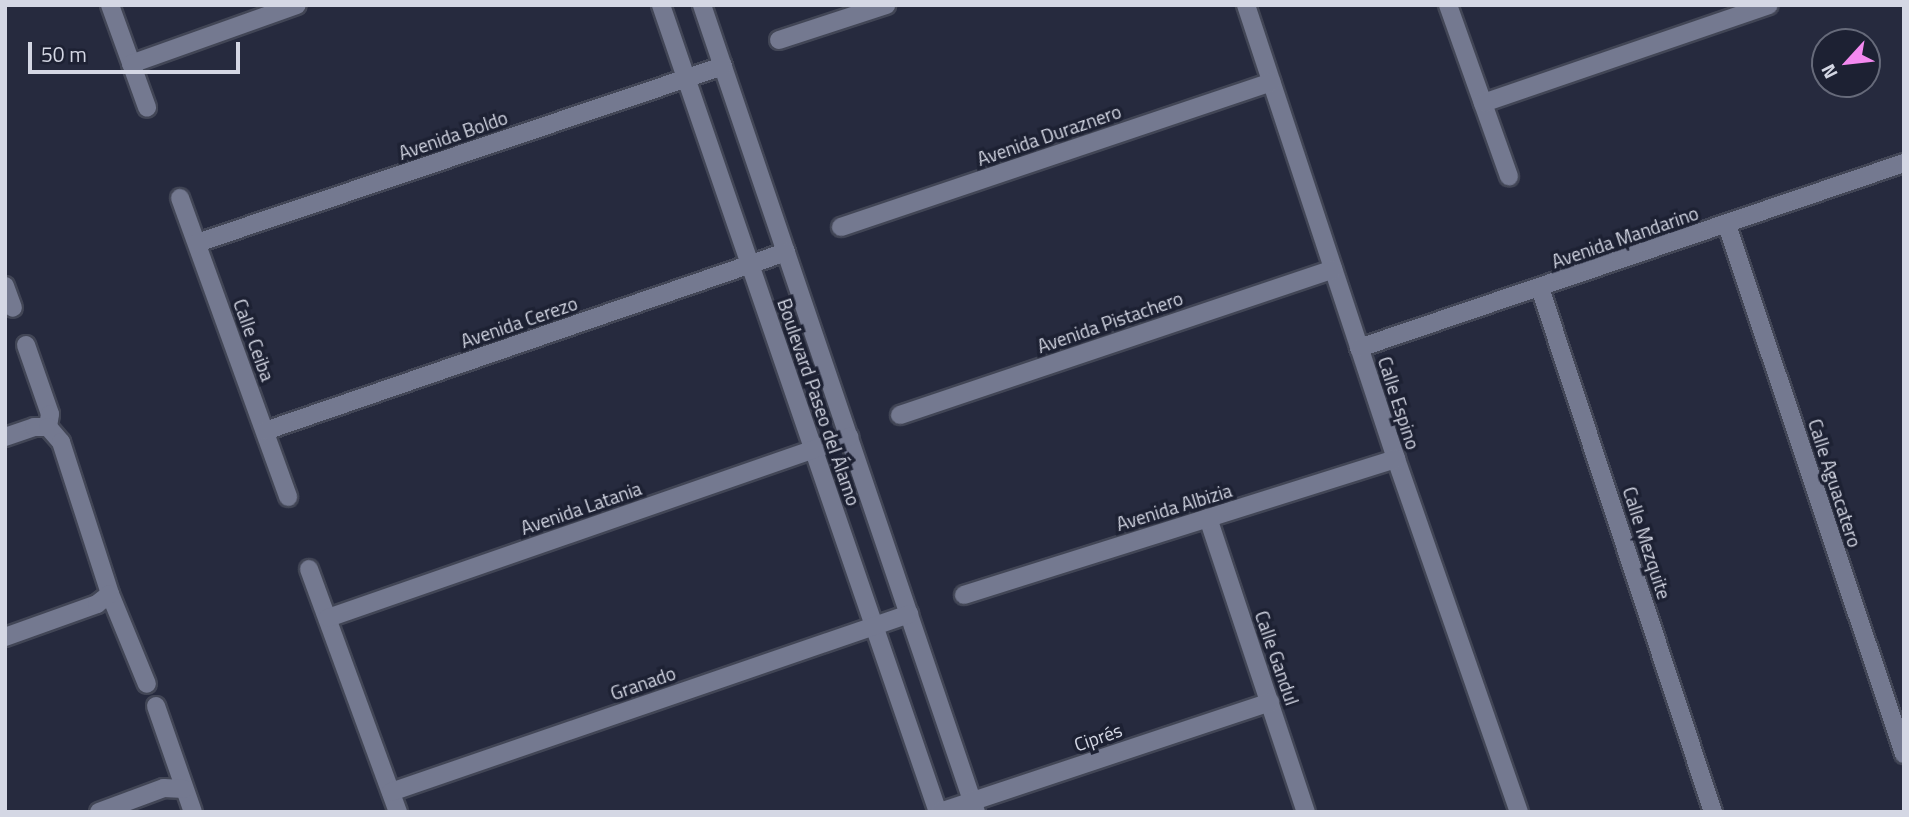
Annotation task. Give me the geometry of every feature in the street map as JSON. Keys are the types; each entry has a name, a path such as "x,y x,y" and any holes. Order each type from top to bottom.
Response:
{"street":[{"path":"110,5 146,107"},
{"path":"131,64 298,5"},
{"name":"Boulevard Paseo del Álamo","path":"661,5 939,812"},
{"name":"Boulevard Paseo del Álamo","path":"702,5 974,807"},
{"path":"779,40 886,5"},
{"name":"Calle Espino","path":"1246,5 1395,459 1519,812"},
{"path":"1448,5 1509,176"},
{"path":"1483,103 1769,5"},
{"name":"Avenida Boldo","path":"197,243 723,66"},
{"name":"Avenida Duraznero","path":"841,228 1271,82"},
{"name":"Avenida Mandarino","path":"1359,348 1904,163"},
{"name":"Calle Ceiba","path":"180,198 288,497"},
{"name":"Calle Aguacatero","path":"1727,225 1904,754"},
{"name":"Avenida Cerezo","path":"265,431 786,252"},
{"name":"Avenida Pistachero","path":"900,415 1333,269"},
{"path":"5,286 13,309"},
{"name":"Calle Mezquite","path":"1541,288 1713,812"},
{"path":"26,345 50,414 48,427"},
{"path":"5,437 34,427 48,427 61,442 110,594 147,684"},
{"name":"Avenida Latania","path":"328,618 849,437"},
{"name":"Avenida Albizia","path":"964,595 1395,459"},
{"name":"Calle Gandul","path":"1208,518 1306,812"},
{"path":"309,569 398,812"},
{"path":"5,637 97,604 110,594"},
{"name":"Granado","path":"391,792 909,614"},
{"name":"Ciprés","path":"939,812 974,807 1270,702"},
{"path":"156,706 193,812"},
{"path":"99,812 164,788 184,789"}]}
